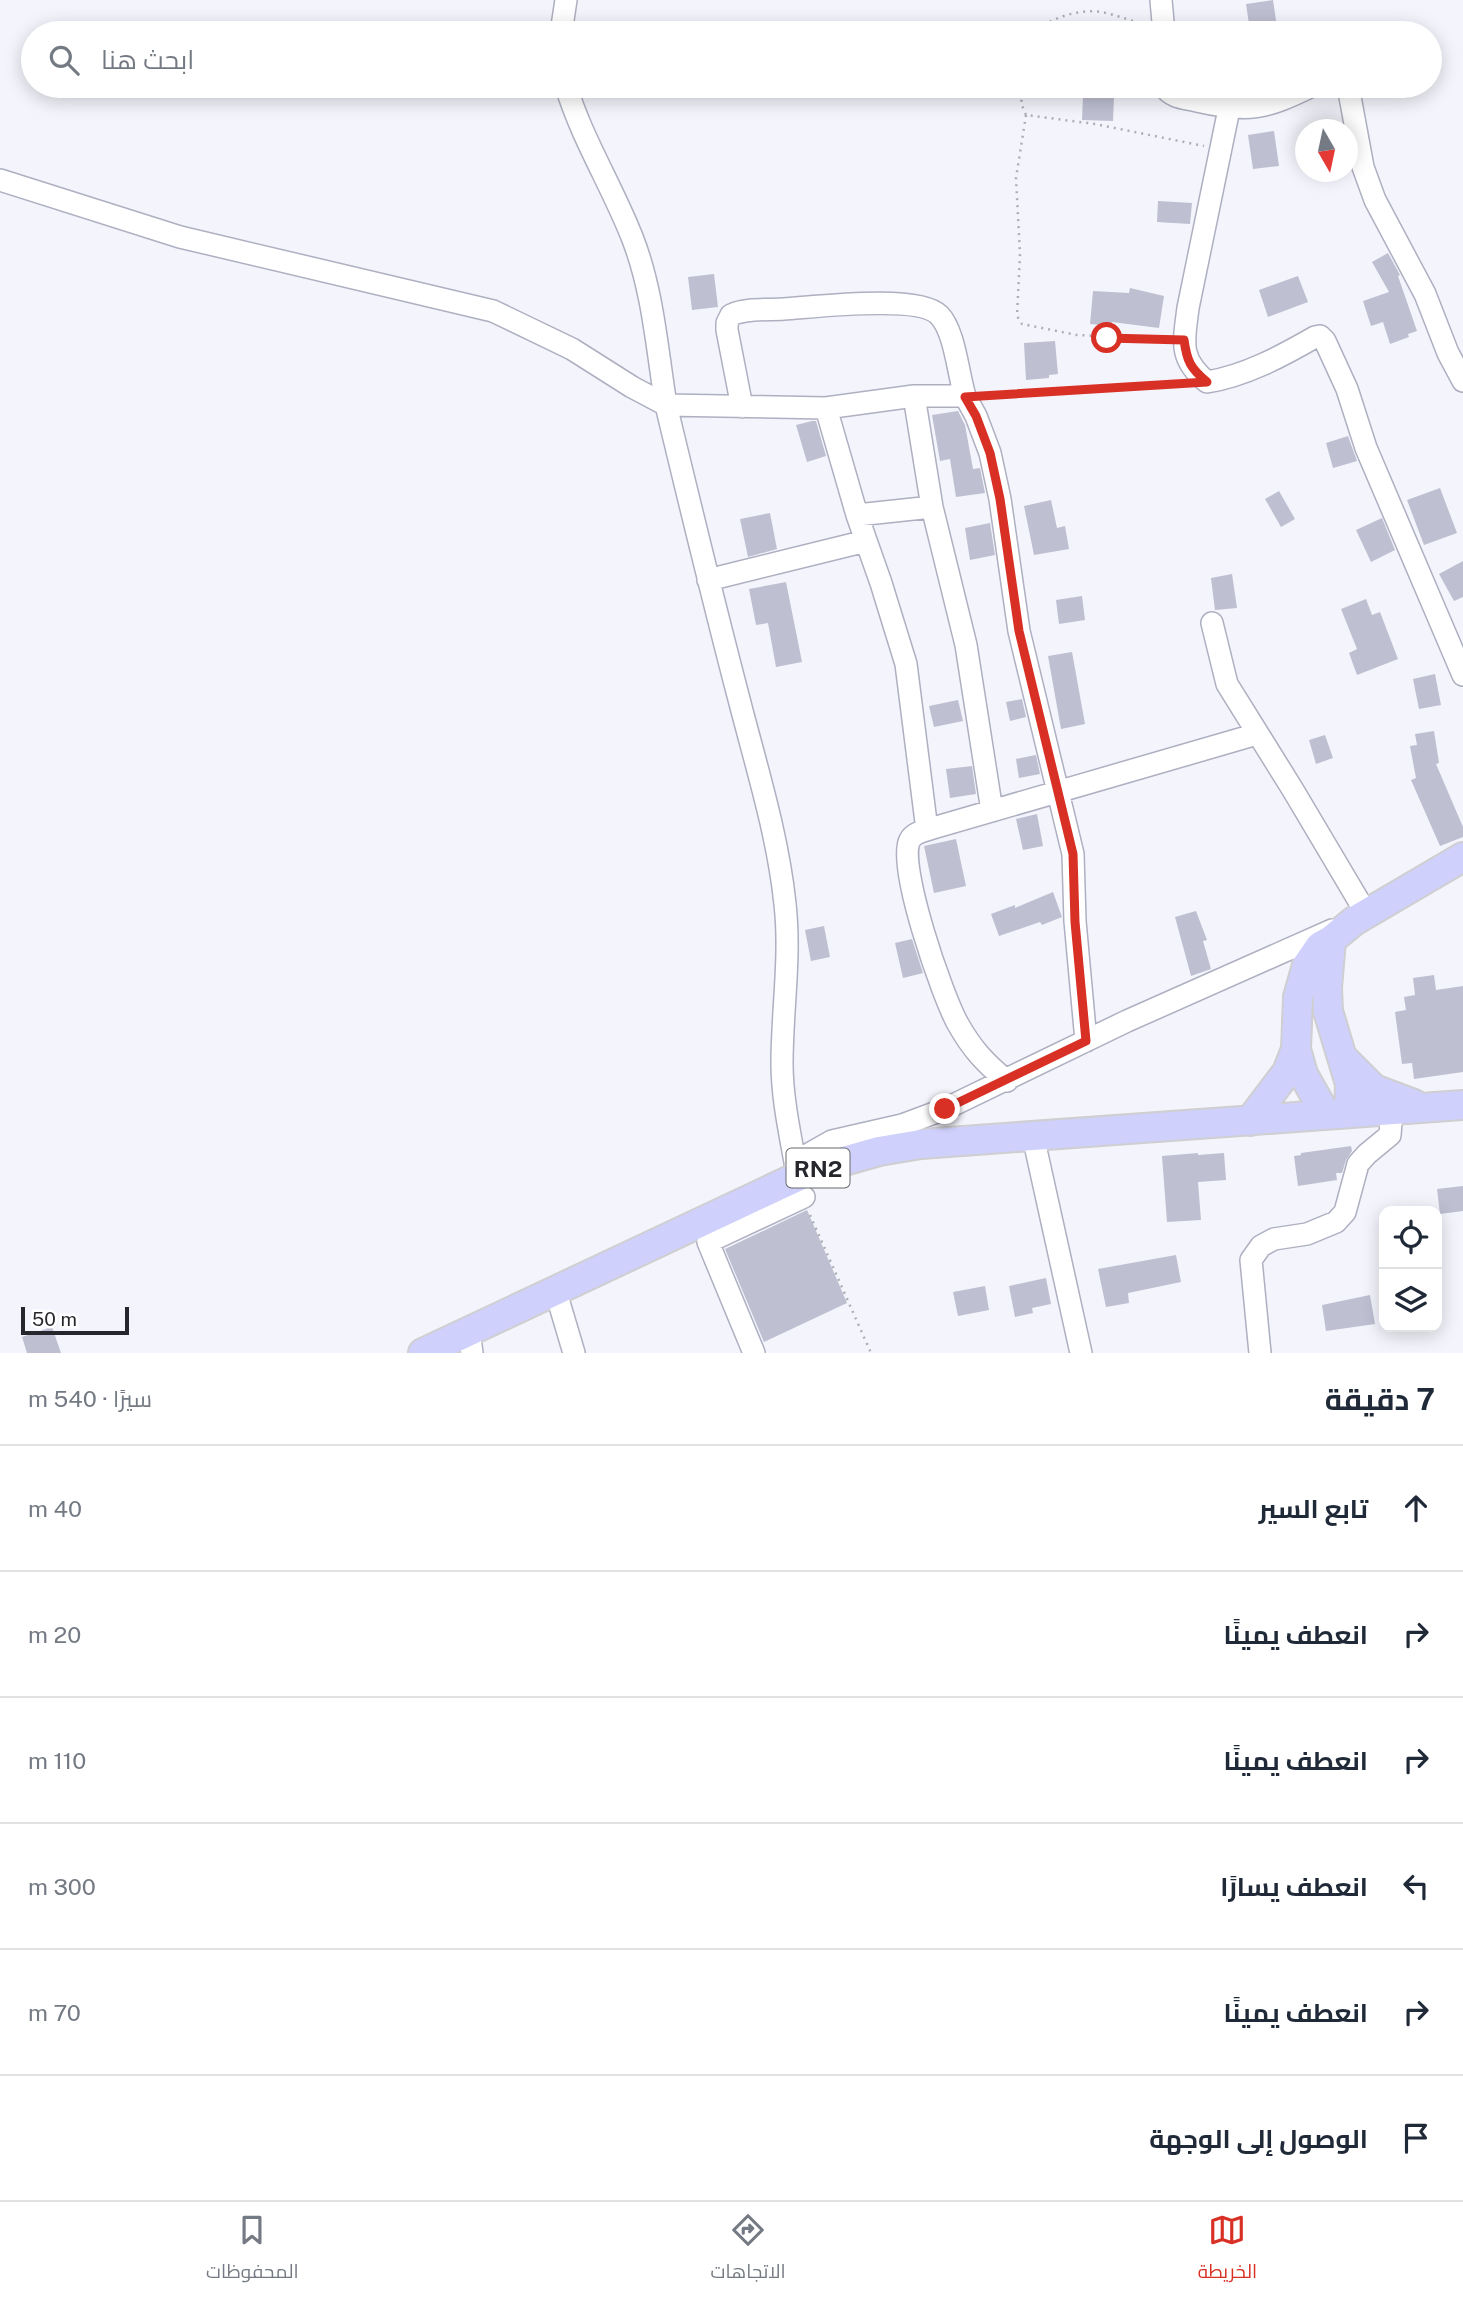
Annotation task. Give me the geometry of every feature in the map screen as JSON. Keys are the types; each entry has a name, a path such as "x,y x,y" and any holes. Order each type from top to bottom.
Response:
{"main road":[{"path":"1331,940 1327,1001 1329,1021 1350,1084 1338,1114 1303,1074 1296,1049 1296,1010 1304,973 1316,950 1359,917 1463,857"},
{"path":"1250,1121 1287,1072 1296,1049"},
{"path":"1341,1056 1374,1090 1406,1103 1430,1106"},
{"name":"RN2","path":"423,1353 471,1341 555,1289 841,1160 921,1144 1463,1105"}],"street":[{"path":"563,21 566,0"},
{"path":"1161,0 1163,21"},
{"path":"570,98 640,258 653,315 666,405 769,815 785,905 786,966 782,1065 785,1109 799,1179"},
{"path":"1186,98 1229,108 1254,109 1287,98"},
{"path":"1350,98 1363,167 1376,200 1425,294 1448,353 1463,381"},
{"path":"1229,108 1188,308 1184,340 1187,357 1193,370 1207,382 1227,379 1289,352 1315,337 1320,336 1325,341 1348,389 1366,448 1463,675"},
{"path":"0,180 180,237 493,310 563,344 666,405 827,408 914,396 965,397"},
{"path":"742,407 727,330 727,323 735,313 898,304 926,307 937,312 943,319 952,341 965,397 976,416 992,463 1019,631 1073,854 1075,922 1086,1041"},
{"path":"914,396 932,507 966,645 992,811"},
{"path":"827,408 857,515 906,664 927,830"},
{"path":"857,515 932,507"},
{"path":"708,580 866,541"},
{"path":"754,1353 708,1242 799,1179 832,1141 902,1125 945,1109 1127,1021 1359,917 1293,790 1227,684 1212,623"},
{"path":"1007,1081 979,1058 958,1025 944,995 931,958 906,861 908,842 915,834 927,830 1257,734"},
{"path":"1260,1353 1251,1261 1261,1246 1274,1239 1307,1234 1336,1222 1345,1212 1358,1164 1390,1135 1392,1109"},
{"path":"1032,1136 1082,1353"},
{"path":"555,1289 574,1353"}],"path":[{"path":"1053,21 1084,12 1104,13 1128,21"},
{"path":"1022,98 1026,115 1016,178 1020,254 1016,304 1017,316 1022,324 1077,335 1184,340"},
{"path":"1026,115 1096,124 1221,150"},
{"path":"965,397 1207,382"},
{"path":"799,1179 810,1216 871,1353"}],"building":[{"path":"1273,0 1276,21 1249,21 1246,4"},
{"path":"1083,98 1114,98 1113,121 1082,120"},
{"path":"1274,131 1279,166 1253,169 1248,135"},
{"path":"1158,201 1192,203 1190,224 1157,222"},
{"path":"1388,253 1400,275 1398,276 1417,331 1390,344 1383,322 1371,326 1363,301 1389,292 1372,262"},
{"path":"714,274 718,307 692,310 688,277"},
{"path":"1298,276 1308,302 1268,317 1259,290"},
{"path":"1130,288 1164,296 1159,328 1112,322 1112,326 1090,324 1093,291 1129,293"},
{"path":"1055,341 1058,374 1049,375 1049,378 1026,380 1024,343"},
{"path":"958,411 965,425 973,469 980,468 985,493 956,497 950,459 940,461 932,415"},
{"path":"816,421 826,456 807,462 796,425"},
{"path":"1348,436 1357,461 1333,468 1326,443"},
{"path":"1440,488 1457,533 1424,545 1407,500"},
{"path":"1279,491 1295,519 1281,527 1265,499"},
{"path":"1051,500 1057,528 1065,526 1069,549 1034,555 1024,506"},
{"path":"770,513 777,549 748,557 740,519"},
{"path":"1382,518 1395,550 1371,562 1356,530"},
{"path":"990,523 995,555 970,560 965,528"},
{"path":"1463,561 1463,597 1454,601 1439,574"},
{"path":"1232,574 1237,608 1215,610 1211,578"},
{"path":"786,582 802,662 776,667 768,623 756,625 749,589"},
{"path":"1082,596 1085,620 1059,624 1056,600"},
{"path":"1366,599 1372,615 1380,612 1398,659 1357,675 1349,653 1357,649 1341,609"},
{"path":"1072,652 1085,724 1061,729 1048,656"},
{"path":"1435,674 1441,705 1419,709 1413,679"},
{"path":"1022,699 1026,717 1010,721 1006,702"},
{"path":"958,700 963,721 934,727 929,706"},
{"path":"1434,731 1439,763 1436,764 1463,827 1463,837 1440,846 1411,780 1416,778 1410,746 1417,745 1415,734"},
{"path":"1325,735 1333,758 1316,764 1309,740"},
{"path":"1036,755 1040,774 1019,778 1016,759"},
{"path":"972,766 976,794 950,798 946,769"},
{"path":"1037,814 1043,846 1023,850 1016,819"},
{"path":"956,839 966,886 934,893 924,846"},
{"path":"1053,892 1062,917 999,936 991,914 1015,905 1015,908"},
{"path":"1196,911 1207,940 1203,941 1211,969 1191,976 1175,917"},
{"path":"824,926 830,957 811,961 805,930"},
{"path":"912,939 923,973 903,978 895,943"},
{"path":"1434,975 1436,990 1463,986 1463,1072 1414,1079 1412,1063 1402,1064 1395,1012 1406,1010 1404,997 1415,995 1413,978"},
{"path":"1351,1146 1352,1151 1342,1173 1336,1173 1337,1180 1298,1186 1294,1156"},
{"path":"1224,1153 1226,1180 1198,1182 1201,1220 1167,1222 1162,1156"},
{"path":"1463,1186 1463,1211 1442,1214 1437,1189"},
{"path":"807,1210 847,1303 764,1342 725,1249"},
{"path":"1176,1255 1181,1282 1128,1293 1129,1303 1106,1307 1098,1269"},
{"path":"1046,1278 1051,1304 1032,1308 1033,1313 1015,1317 1009,1286"},
{"path":"985,1286 989,1310 958,1316 953,1292"},
{"path":"1370,1295 1375,1324 1326,1331 1322,1305"},
{"path":"52,1327 61,1353 27,1353 22,1337"}],"route":[{"path":"945,1109 1086,1041 1075,922 1073,854 1019,631 997,482 990,453 976,416 965,397 1207,382 1193,370 1184,340 1107,338"}]}
